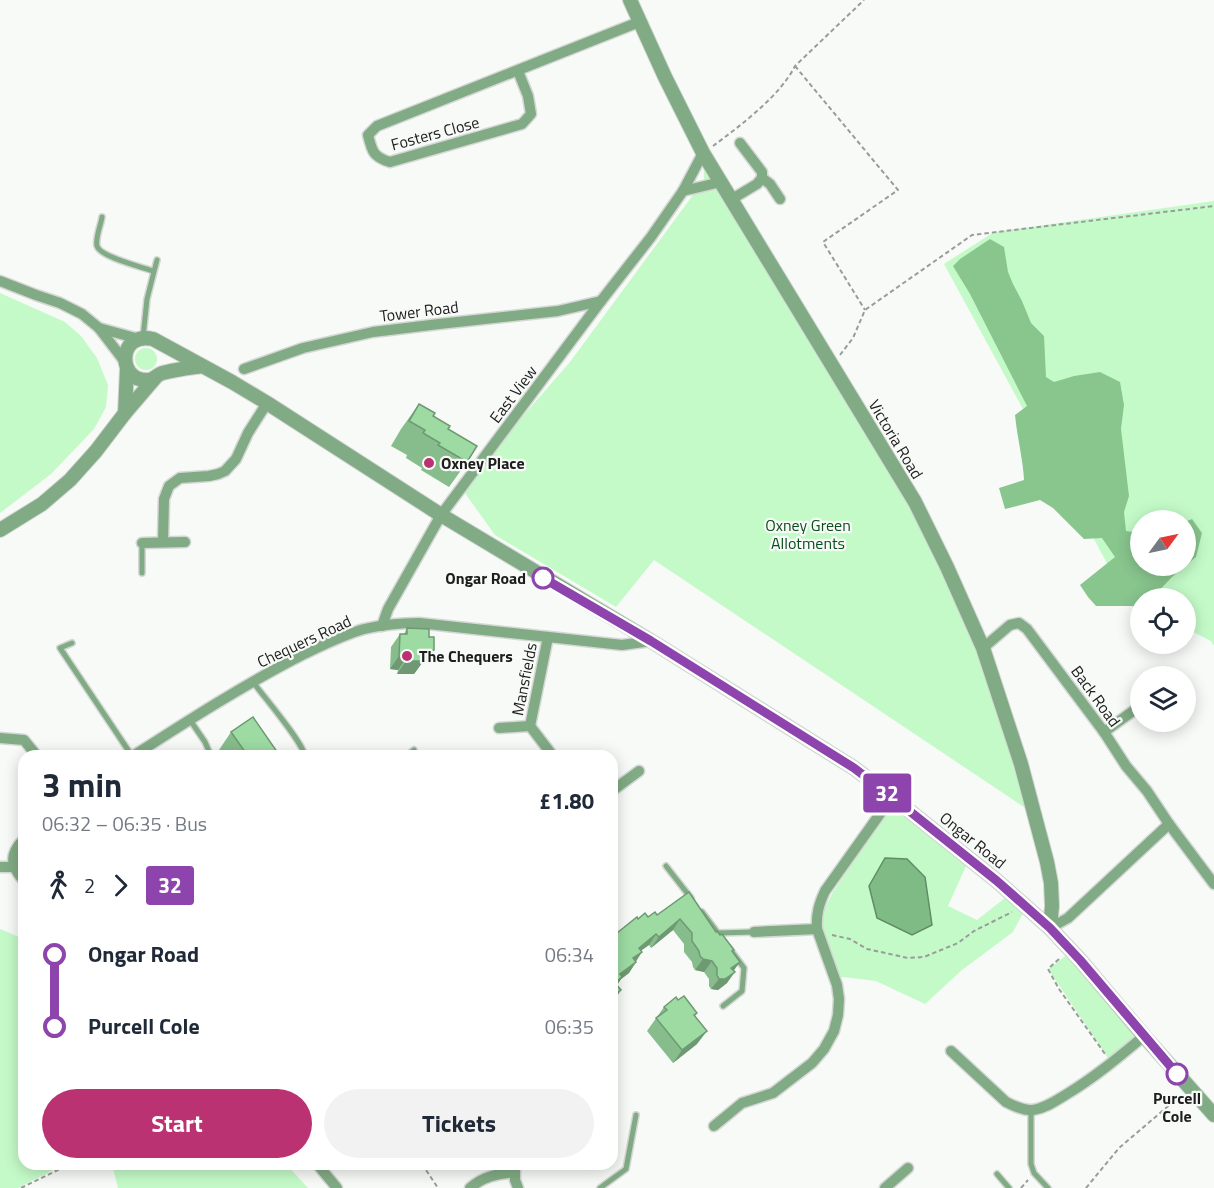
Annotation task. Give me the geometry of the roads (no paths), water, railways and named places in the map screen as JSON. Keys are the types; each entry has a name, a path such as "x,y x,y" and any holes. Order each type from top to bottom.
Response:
{"street":[{"name":"Victoria Road","path":"630,0 703,153 915,502 947,567 983,648 1021,764 1051,883 1050,928"},
{"name":"Fosters Close","path":"518,70 528,96 531,114 522,124 390,162 379,159 371,149 368,135 377,126 518,70 639,22"},
{"path":"732,200 757,184 762,178 762,172 740,143"},
{"name":"East View","path":"382,626 388,609 441,515 651,237 683,191 703,153"},
{"path":"762,178 770,184 780,200"},
{"path":"683,191 721,182"},
{"name":"Ongar Road","path":"0,281 60,303 82,314 99,328 132,375 139,379 147,380 202,366"},
{"name":"Tower Road","path":"244,369 303,348 373,332 558,311 601,301"},
{"name":"Ongar Road","path":"99,328 141,339 153,339 232,382 441,515 651,641 854,768 997,881 1050,928 1188,1088 1214,1114"},
{"path":"125,413 125,353 133,342 141,339"},
{"path":"0,530 42,504 70,480 96,452 125,413 165,368 167,358 165,350 157,342"},
{"path":"163,542 164,499 169,486 180,477 209,476 225,471 236,459 248,433 267,403"},
{"path":"142,543 185,542"},
{"name":"Chequers Road","path":"142,750 286,663 363,629 418,622 622,645 651,641"},
{"name":"Back Road","path":"983,648 1010,625 1019,623 1027,630 1214,882"},
{"name":"Mansfields","path":"548,637 530,726 548,750"},
{"path":"1104,732 1130,713"},
{"name":"Mansfields","path":"499,728 530,726"},
{"path":"0,738 24,740 32,750"},
{"path":"618,787 639,771"},
{"path":"714,1126 742,1103 773,1093 812,1063 824,1049 834,1031 839,999 837,986 817,929 818,905 825,891 892,797"},
{"path":"1050,928 1068,918 1169,824"},
{"path":"18,845 15,848 14,867 18,873"},
{"path":"0,867 14,867"},
{"path":"754,932 817,929"},
{"path":"951,1051 1006,1102 1031,1110 1054,1102 1111,1063 1143,1036"},
{"path":"885,1188 908,1168"},
{"path":"322,1170 337,1188"},
{"path":"470,1188 487,1176 508,1170"},
{"path":"515,1170 518,1188"}],"lane":[{"path":"102,217 97,246 100,251 153,271"},
{"path":"141,339 147,299 157,260"},
{"path":"142,543 142,573"},
{"path":"72,643 60,648 129,750"},
{"path":"253,682 303,750"},
{"path":"190,720 208,750"},
{"path":"666,866 692,899"},
{"path":"699,908 744,968 742,991 723,1006"},
{"path":"718,933 754,932"},
{"path":"1031,1110 1031,1164 1034,1173 1048,1188"},
{"path":"600,1188 626,1169 636,1115"},
{"path":"997,1174 1010,1188"}],"place":[{"name":"Oxney Place","path":"429,463"},
{"name":"Ongar Road","path":"543,578"},
{"name":"The Chequers","path":"407,656"},
{"name":"Purcell Cole","path":"1177,1074"}],"park label":[{"name":"Oxney Green Allotments","path":"808,534"}]}
